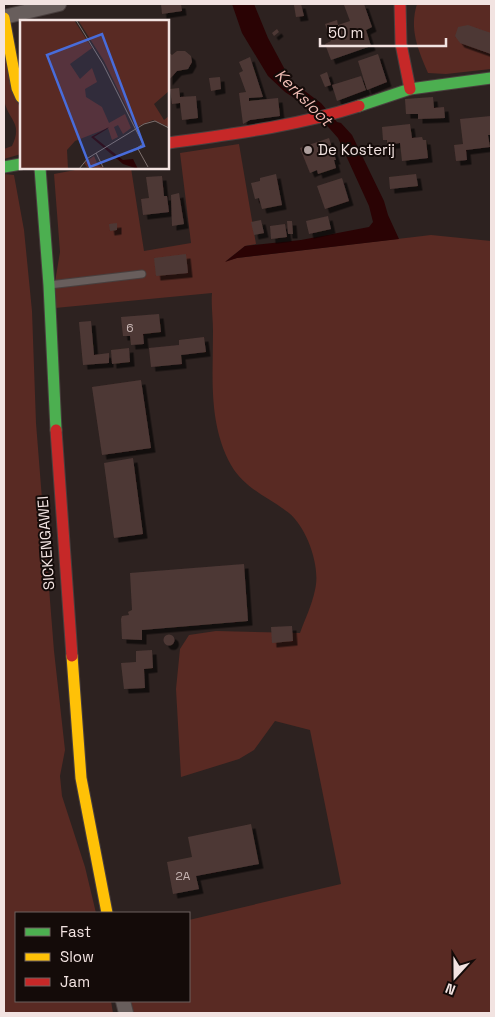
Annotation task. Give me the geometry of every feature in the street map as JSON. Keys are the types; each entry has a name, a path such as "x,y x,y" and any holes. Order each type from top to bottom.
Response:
{"street":[{"path":"20,95 17,88 4,18 59,4"},
{"path":"400,4 401,44 410,89"},
{"path":"169,143 276,128 324,116 410,89 491,78"},
{"path":"4,167 20,164"},
{"name":"SICKENGAWEI","path":"40,169 49,286 58,481 81,778 107,912"}],"lane":[{"path":"49,286 142,274"}],"shaded area":[{"path":"417,4 491,4 491,69 446,74 428,73 418,48 414,31"},
{"path":"4,48 13,90 20,108 20,154 4,159 4,149 12,146 16,126 8,112 4,99"},
{"path":"239,144 256,244 245,246 226,261 237,258 431,235 491,241 491,1013 132,1013 129,1002 190,1002 190,920 341,884 310,730 275,721 254,750 239,759 181,777 176,689 180,649 189,635 216,631 300,633 312,601 316,581 314,559 302,528 289,513 250,487 243,480 231,465 218,433 213,400 212,293 55,308 54,288 60,252 54,174 81,169 131,169 144,251 191,243 180,153"},
{"path":"4,174 14,175 24,230 32,311 36,423 54,651 65,750 60,776 62,796 85,867 96,912 15,912 15,1002 111,1002 113,1013 4,1013"}],"water":[{"name":"Kerksloot","path":"232,4 254,4 268,38 291,81 321,103 337,122 341,123 352,135 384,201 399,239 237,258 225,262 245,246 301,240 369,227 373,222 369,206 338,138 314,111 285,92 268,76 242,33"}],"building":[{"path":"161,4 181,4 182,11 162,14"},
{"path":"301,4 304,16 296,17 294,5"},
{"path":"364,4 372,27 366,30 371,46 331,60 325,44 331,41 325,24 337,20 338,25 350,21 344,5"},
{"path":"468,25 491,33 491,54 460,43 455,36 458,27"},
{"path":"277,29 279,32 274,36 272,33"},
{"path":"177,51 185,51 191,56 192,62 188,69 177,71 169,80 169,53 172,55"},
{"path":"378,54 387,82 367,90 358,61"},
{"path":"250,57 263,97 249,98 249,101 278,98 280,116 250,120 243,124 239,93 246,92 239,73 243,71 239,62"},
{"path":"327,72 331,85 325,87 320,75"},
{"path":"361,76 366,90 337,101 332,85"},
{"path":"220,77 221,89 211,91 209,78"},
{"path":"179,88 180,97 196,96 198,118 182,120 180,103 172,104 170,89"},
{"path":"433,97 434,108 444,107 445,118 418,119 418,114 406,114 405,99"},
{"path":"491,116 491,135 488,135 490,147 466,150 467,160 456,161 454,145 463,144 460,119"},
{"path":"410,124 412,138 422,137 423,140 426,140 428,158 402,161 400,143 387,145 387,140 383,140 382,127"},
{"path":"329,138 336,160 334,160 336,168 318,174 317,170 310,173 300,148"},
{"path":"276,174 282,205 262,209 259,198 255,199 251,183 260,181 260,178"},
{"path":"416,174 418,186 390,189 389,177"},
{"path":"162,176 164,196 167,196 169,212 143,215 141,199 149,198 146,177"},
{"path":"342,178 349,201 325,209 317,186"},
{"path":"179,193 184,224 172,226 171,195"},
{"path":"328,216 331,229 309,234 306,221"},
{"path":"261,220 264,233 254,235 251,222"},
{"path":"287,221 292,221 293,234 288,234"},
{"path":"117,223 117,230 110,231 109,224"},
{"path":"285,224 287,237 271,239 270,226"},
{"path":"186,254 188,273 156,276 154,258"},
{"path":"159,314 161,332 143,334 144,344 131,345 130,336 123,336 121,317"},
{"path":"91,321 94,355 109,353 109,363 83,365 79,322"},
{"path":"204,337 206,352 181,355 182,364 151,367 149,348 179,345 179,340"},
{"path":"129,348 130,362 112,364 111,350"},
{"path":"141,380 151,448 102,455 92,387"},
{"path":"133,458 143,534 114,538 104,463"},
{"path":"244,564 248,621 142,630 142,640 122,639 122,616 129,615 128,612 132,610 130,573"},
{"path":"292,626 293,641 272,643 271,627"},
{"path":"167,635 171,635 174,640 173,644 167,645 164,642 164,638"},
{"path":"152,650 153,668 144,669 145,688 124,689 121,663 136,662 136,651"},
{"path":"251,824 259,864 196,876 199,889 173,894 167,862 192,857 188,837"}],"traffic: fast":[{"path":"359,106 410,89 491,78"},
{"path":"4,167 20,164"},
{"path":"40,169 49,285 56,430"}],"traffic: slow":[{"path":"4,18 17,88 20,95"},
{"path":"72,656 81,778 107,912"}],"traffic: jam":[{"path":"400,4 401,44 410,89"},
{"path":"169,143 241,133 288,124 359,106"},
{"path":"56,430 72,656"}],"place":[{"name":"De Kosterij","path":"308,150"}]}
